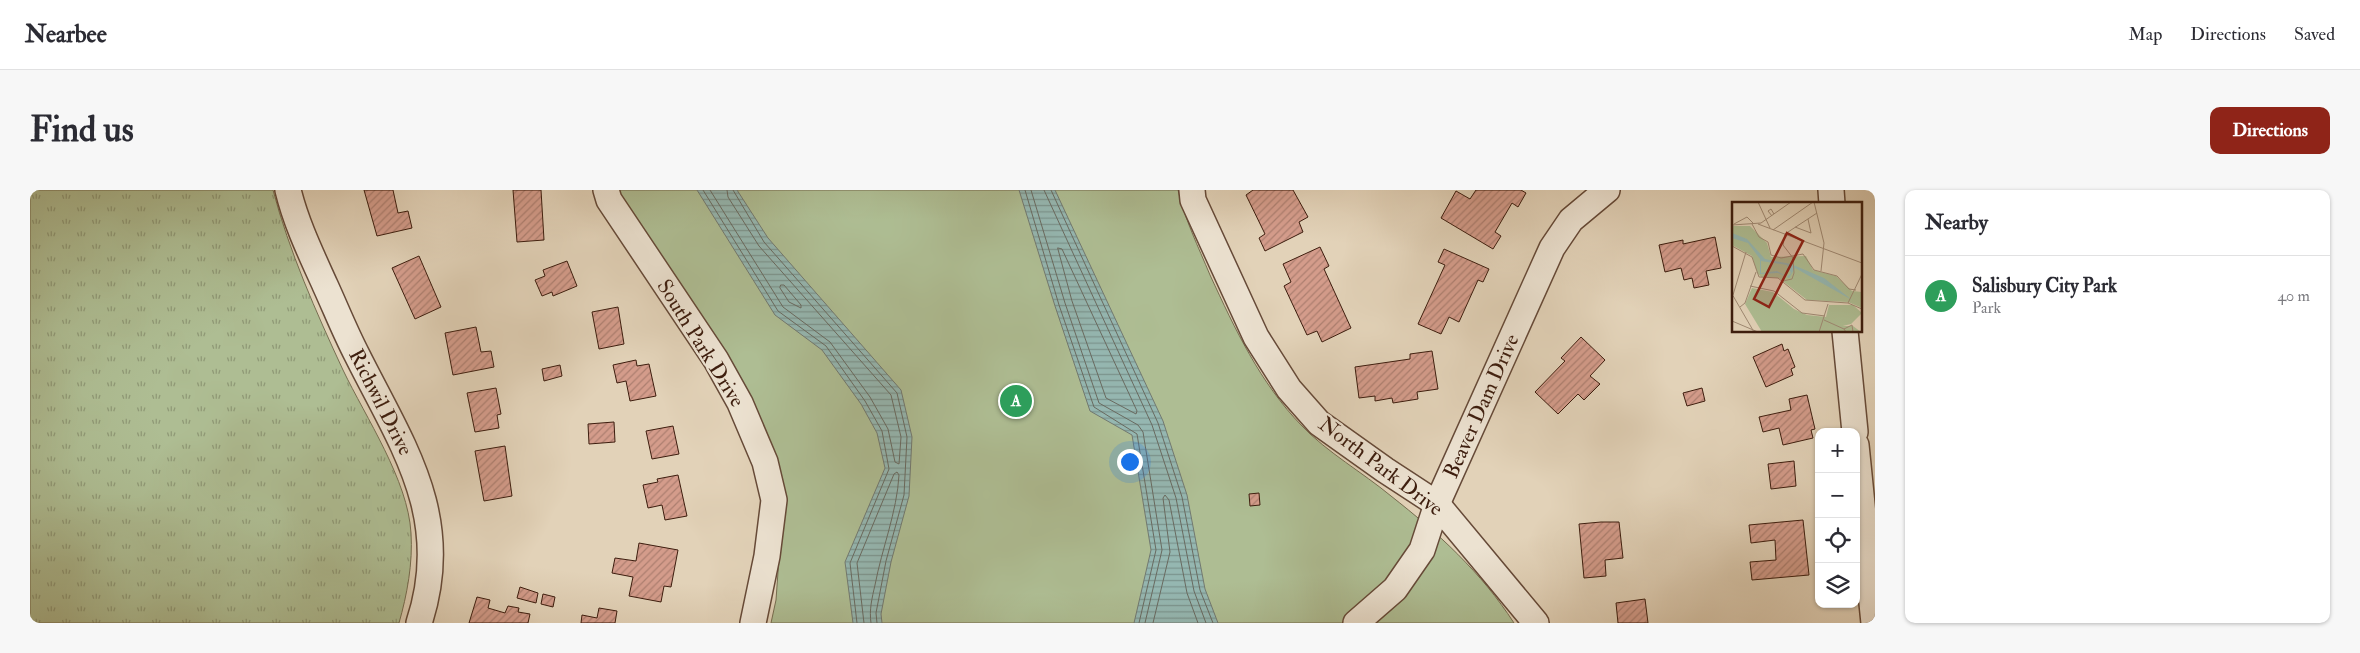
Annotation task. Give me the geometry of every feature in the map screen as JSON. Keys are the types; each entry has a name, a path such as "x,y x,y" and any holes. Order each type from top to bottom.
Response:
{"street":[{"name":"Richwil Drive","path":"288,190 300,228 314,262 356,353 402,441 426,506 430,540 430,572 419,623"},
{"name":"South Park Drive","path":"606,190 610,200 716,360 740,403 765,462 774,500 757,618"},
{"name":"North Park Drive","path":"1192,190 1193,200 1256,337 1289,389 1319,423 1437,504 1536,623"},
{"name":"Beaver Dam Drive","path":"1356,623 1395,588 1422,550 1437,504 1552,248 1571,220 1607,190"},
{"path":"1845,332 1855,428"},
{"path":"1859,473 1874,623"}],"green space":[{"path":"30,190 273,190 287,236 313,304 343,370 394,471 402,492 411,533 411,556 409,579 399,623 30,623"},
{"path":"614,190 1178,190 1184,212 1210,275 1250,355 1273,392 1312,436 1380,487 1458,554 1501,604 1514,623 771,623 776,600 783,502 775,456 757,411 735,371"}],"water":[{"path":"697,190 737,190 768,238 901,390 912,437 909,496 891,562 881,614 882,623 853,623 845,562 885,468 877,433 861,404 822,350 775,315"},
{"path":"1019,190 1055,190 1163,421 1187,495 1205,589 1218,623 1134,623 1151,550 1132,435 1090,411"}],"building":[{"path":"364,190 393,190 398,213 408,211 412,228 377,236"},
{"path":"513,190 541,190 544,240 517,242"},
{"path":"1253,190 1293,190 1308,217 1299,222 1303,232 1265,251 1259,238 1265,234 1246,195"},
{"path":"1476,190 1521,190 1526,193 1518,207 1512,203 1495,232 1501,236 1493,249 1441,218 1456,191 1470,199"},
{"path":"1715,237 1721,268 1706,271 1709,285 1694,288 1692,278 1684,280 1681,268 1665,272 1659,245 1683,240 1683,244"},
{"path":"1320,247 1329,266 1324,269 1351,328 1322,342 1317,331 1307,335 1284,286 1291,282 1283,264"},
{"path":"1444,249 1489,269 1483,282 1478,280 1459,322 1449,317 1441,334 1418,324 1445,265 1438,262"},
{"path":"419,256 441,307 415,319 392,268"},
{"path":"567,261 577,286 553,296 552,292 542,296 535,280 545,276 543,270"},
{"path":"618,307 624,344 599,349 592,312"},
{"path":"476,327 481,352 491,351 494,367 453,375 445,333"},
{"path":"1581,337 1605,360 1590,376 1600,384 1584,400 1578,394 1558,414 1535,392 1565,361 1561,358"},
{"path":"1782,344 1784,351 1788,349 1795,367 1791,369 1793,375 1766,387 1753,357"},
{"path":"1432,351 1438,389 1417,392 1418,399 1393,403 1392,398 1375,401 1375,396 1359,398 1355,367 1410,359 1410,354"},
{"path":"636,360 637,366 649,364 656,396 630,401 626,381 617,383 613,365"},
{"path":"560,365 562,376 544,381 542,369"},
{"path":"496,388 501,414 497,415 499,428 475,432 467,393"},
{"path":"1702,388 1705,401 1687,406 1683,393"},
{"path":"1807,395 1815,429 1811,430 1813,438 1783,445 1779,428 1763,432 1759,417 1791,410 1789,399"},
{"path":"614,422 615,442 589,444 588,424"},
{"path":"673,426 679,454 652,459 646,431"},
{"path":"505,446 512,496 484,501 475,451"},
{"path":"1794,461 1796,486 1771,489 1768,464"},
{"path":"678,475 687,516 665,520 662,505 648,508 643,485 658,482 657,479"},
{"path":"1259,493 1260,505 1250,506 1249,494"},
{"path":"1803,520 1809,575 1752,580 1750,562 1776,560 1775,540 1751,543 1749,525"},
{"path":"1619,522 1623,558 1605,560 1606,576 1584,578 1579,524"},
{"path":"639,543 678,550 671,587 664,586 661,602 629,596 633,577 612,573 615,558 636,561"},
{"path":"520,587 538,593 536,603 517,598"},
{"path":"543,594 555,597 553,607 541,604"},
{"path":"477,597 490,600 488,608 505,613 508,606 519,608 518,612 530,614 528,623 469,623"},
{"path":"1645,599 1648,623 1618,623 1616,603"},
{"path":"599,608 617,611 615,623 581,623 582,615 597,618"}],"place":[{"name":"Salisbury City Park","path":"1016,401"}]}
